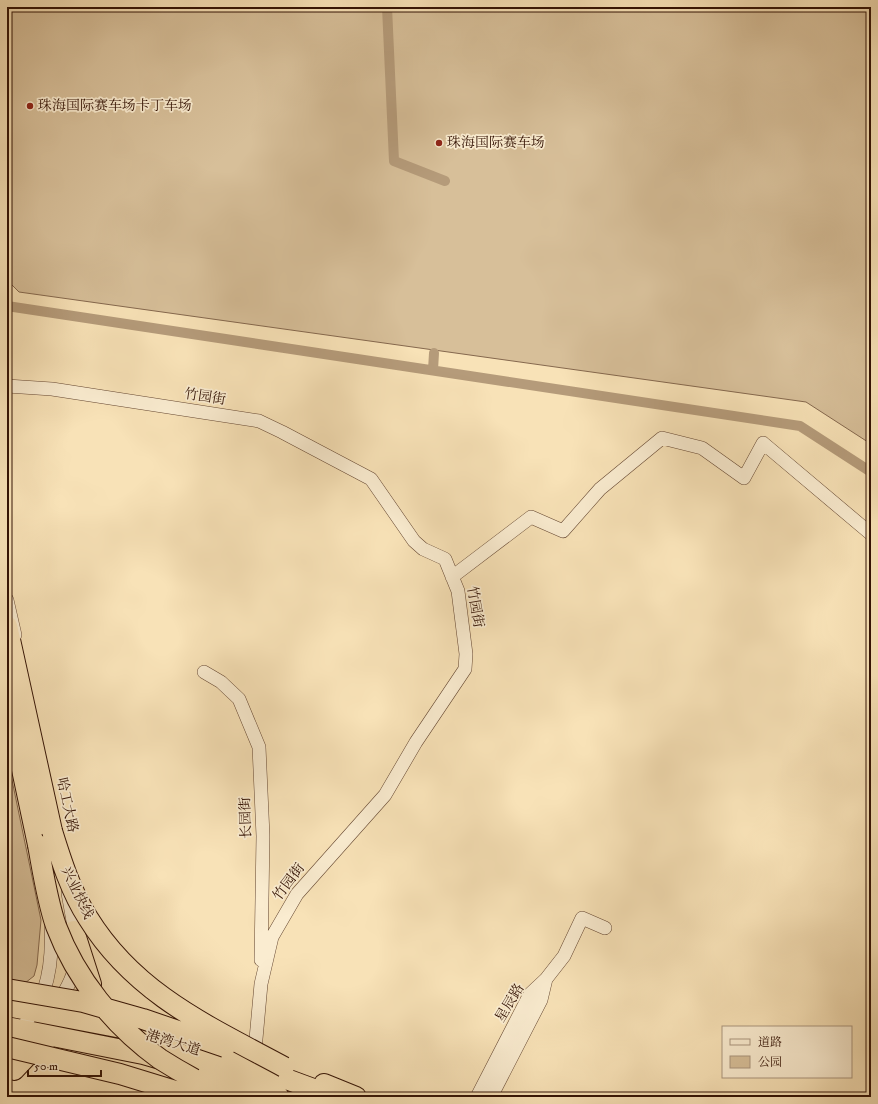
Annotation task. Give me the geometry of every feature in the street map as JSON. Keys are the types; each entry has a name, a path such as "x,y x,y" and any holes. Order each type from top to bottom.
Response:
{"highway":[{"name":"兴业快线","path":"7,626 52,831 60,856 80,905 88,918 120,961 167,1001 208,1026 284,1067"},
{"name":"兴业快线","path":"7,699 48,899 58,931 72,958 101,1004 118,1024 142,1045 161,1059 194,1079 233,1097"},
{"path":"74,931 90,980 99,1000 133,1031"},
{"path":"7,989 82,1002 143,1019 284,1067 356,1097"},
{"name":"港湾大道","path":"7,1006 133,1031 251,1066 335,1097"},
{"name":"港湾大道","path":"22,1030 143,1054 246,1084 279,1097"},
{"path":"9,1069 38,1046 49,1041 62,1038"},
{"path":"7,1047 120,1074 195,1097"}],"street":[{"name":"竹园街","path":"7,386 52,389 259,421 371,479 414,541 423,549 445,559 458,591 466,654 465,669 416,742 385,795 296,894 272,936 261,984 255,1050 251,1066"},
{"path":"452,578 531,517 563,531 600,488 662,438 702,448 744,478 764,443 869,533"},
{"name":"哈工大路","path":"7,600 52,808 76,941 75,968 63,994 22,1030"},
{"name":"长园街","path":"204,672 221,682 239,699 259,747 263,836 261,984"},
{"name":"哈工大路","path":"7,726 41,885 51,920 52,944 44,990 42,1012"},
{"path":"546,979 564,956 582,918 605,928"},
{"name":"星辰路","path":"477,1097 530,994 546,979"},
{"name":"星辰路","path":"491,1097 542,1000 546,979"},
{"path":"9,1069 22,1030 42,1012"}],"green space":[{"name":"珠海国际赛车场","path":"7,7 871,7 871,444 806,402 19,292 7,280"},
{"path":"7,756 41,920 37,965 34,976 25,983 7,978"}],"waterway":[{"path":"387,7 394,161 445,181"},
{"path":"7,306 800,426 871,472"},
{"path":"433,370 434,353"}],"place":[{"name":"珠海国际赛车场卡丁车场","path":"30,106"},
{"name":"珠海国际赛车场","path":"439,143"}]}
